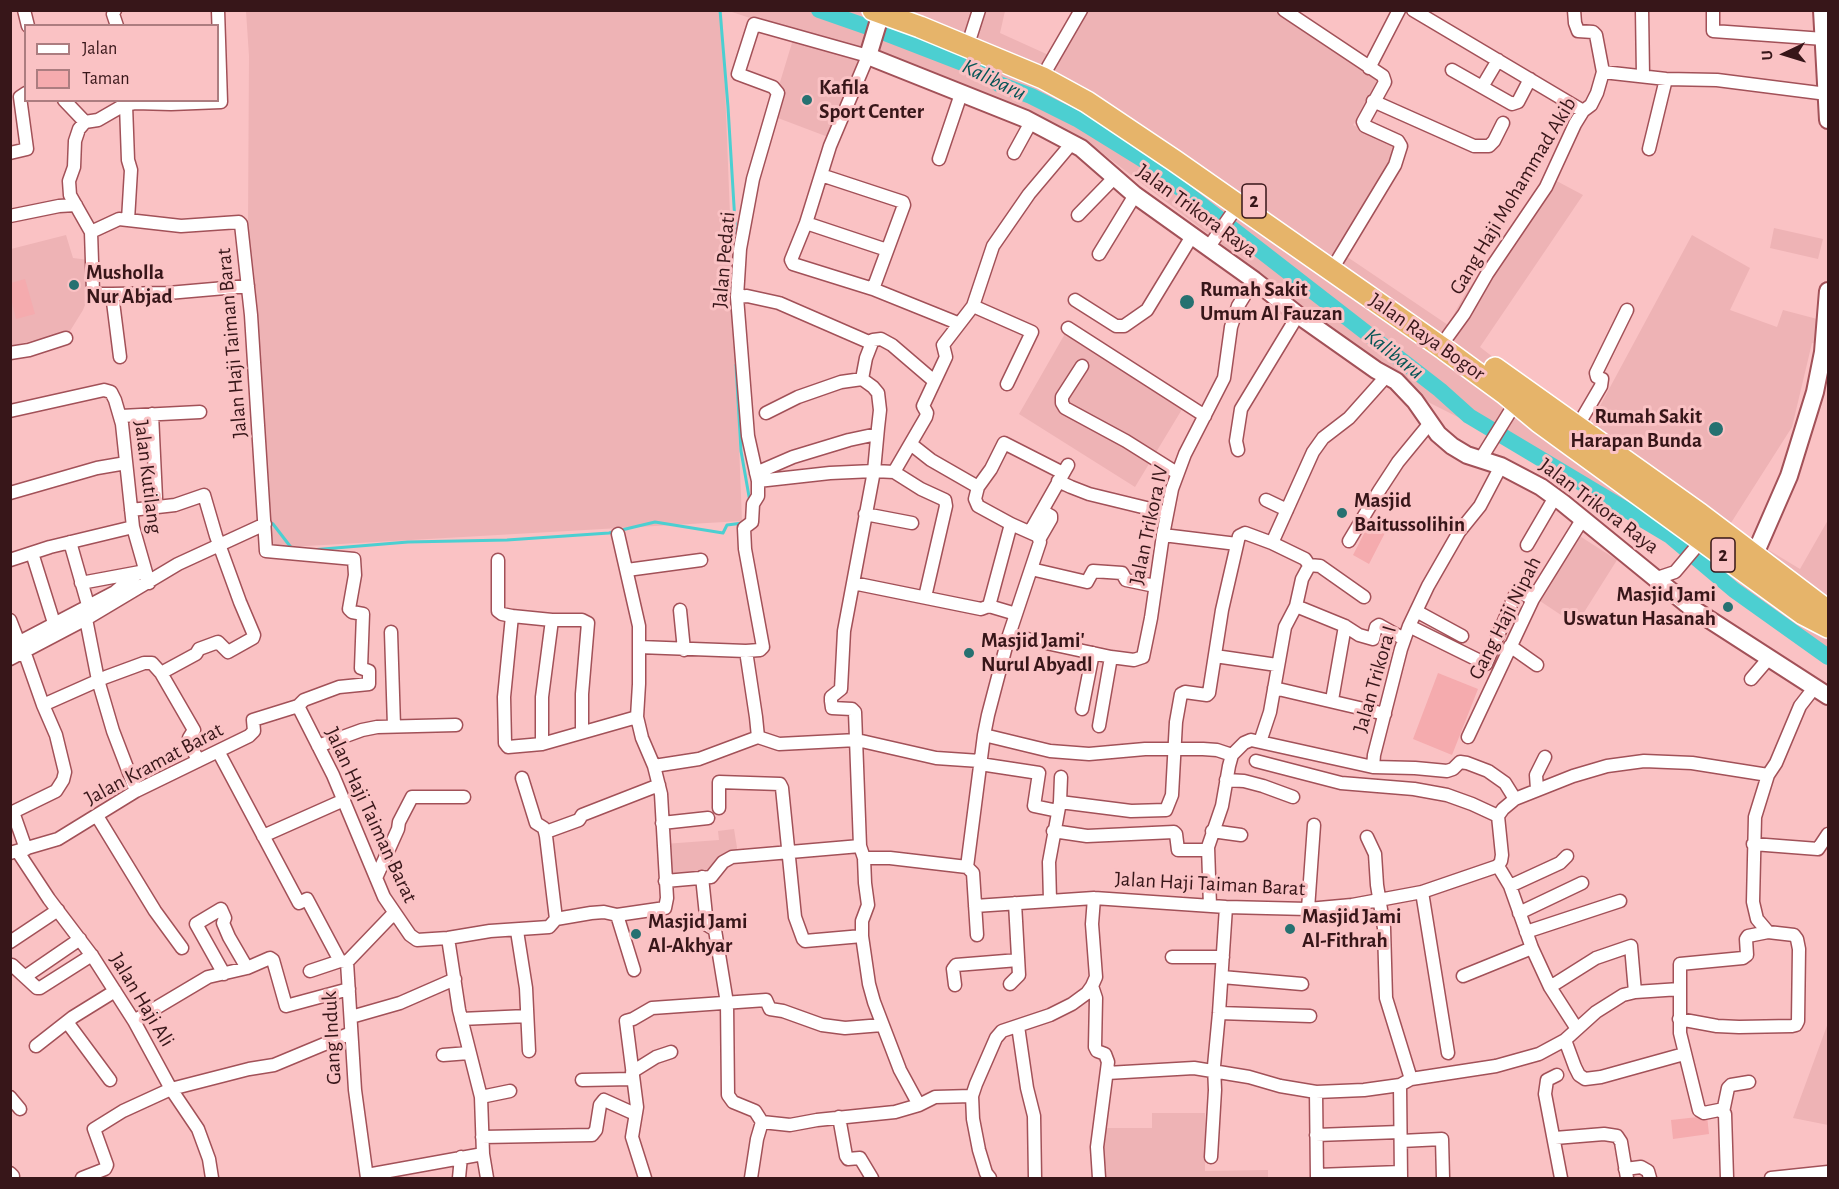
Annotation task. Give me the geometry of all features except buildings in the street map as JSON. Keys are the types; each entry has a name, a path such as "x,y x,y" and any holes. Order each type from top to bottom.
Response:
{"highway":[{"name":"Jalan Raya Bogor","path":"911,10 1048,67 1235,209 1516,402 1698,545 1803,614 1828,625"},
{"name":"Jalan Raya Bogor","path":"879,14 920,27 1078,90 1124,112 1448,336 1755,554 1800,588 1828,625"},
{"name":"Jalan Raya Bogor","path":"1800,588 1814,590 1828,598"}],"street":[{"path":"115,10 113,14 116,24"},
{"path":"971,35 979,10"},
{"path":"1048,67 1081,10"},
{"path":"1284,10 1385,79 1363,121 1365,126 1398,141 1401,150 1395,165 1337,261"},
{"path":"1369,68 1399,10"},
{"path":"1413,10 1583,111"},
{"path":"1574,10 1578,31 1596,34 1603,72 1666,79 1717,80 1827,94"},
{"path":"1642,10 1643,76"},
{"path":"1713,10 1713,31 1824,39"},
{"path":"1822,10 1828,120"},
{"path":"879,14 869,51 830,146 792,262 873,289 955,322"},
{"name":"Jalan Pedati","path":"746,651 761,650 763,646 748,569 744,528 752,522 753,504 758,496 757,477 748,436 737,297 740,249 753,179 778,93 773,87 738,74 754,24 758,24"},
{"name":"Jalan Trikora Raya","path":"758,24 869,51 961,94 1031,122 1072,143 1135,195 1192,236 1212,243 1298,315 1405,388 1438,434 1452,446 1524,477 1556,498 1693,609 1821,692"},
{"path":"219,41 221,102 137,103 126,105 98,120 85,122 79,129 75,141 74,166 69,181 70,195 91,232 93,292 96,294 168,293 248,286"},
{"path":"1482,87 1498,60"},
{"path":"1452,70 1512,104 1515,104 1530,79"},
{"name":"Gang Haji Mohammad Akib","path":"1448,336 1546,187 1575,124 1583,111 1591,105 1603,72"},
{"path":"1649,149 1666,79"},
{"path":"939,159 961,94"},
{"path":"10,153 27,149 20,98 24,95"},
{"path":"1373,101 1474,146 1489,146 1503,123"},
{"path":"66,102 85,122"},
{"path":"91,232 118,219 129,220 131,170 128,160 126,105"},
{"path":"1014,153 1031,122"},
{"path":"894,472 927,417 923,406 946,357 943,345 973,306 993,246 1029,194 1072,143"},
{"path":"821,175 903,202 904,205 873,289"},
{"path":"1078,215 1114,178"},
{"path":"1099,254 1135,195"},
{"path":"10,216 59,206 76,205"},
{"path":"1212,243 1235,209"},
{"name":"Jalan Haji Taiman Barat","path":"129,220 181,226 239,222 241,224 248,286 267,552 351,558 355,561 355,575 349,609 352,612 363,614 361,668 369,671 369,684 339,687 304,700 298,706 344,800 376,878 394,913 410,935 417,940 448,938 490,931 517,931 549,927 556,919 604,912 617,915 664,908 667,905 659,785 636,717 639,684 639,626 618,534"},
{"path":"806,223 886,250"},
{"path":"1075,300 1116,326 1124,326 1147,310 1192,236"},
{"name":"Jalan Trikora IV","path":"1009,635 1111,657 1134,660 1143,657 1162,535 1177,473 1224,378 1228,340 1234,318 1254,280"},
{"path":"1755,554 1789,476 1815,392 1823,352 1828,291"},
{"path":"111,294 120,357"},
{"path":"737,297 747,296 779,303 871,343"},
{"path":"973,306 1037,334 1007,384"},
{"path":"1577,427 1601,386 1602,381 1597,377 1597,371 1627,310"},
{"path":"1238,450 1236,441 1241,409 1298,315"},
{"path":"1068,328 1205,416"},
{"path":"10,353 30,350 66,338"},
{"path":"862,379 871,343 876,338 910,358 934,381"},
{"path":"1082,366 1062,397 1065,408 1126,441 1177,473"},
{"path":"1272,543 1312,452 1323,438 1349,418 1382,381 1385,374"},
{"path":"766,413 841,381 862,379 878,393 880,410 874,471 844,631 841,689 831,697 831,701 833,708 854,711 862,852 868,905 862,921 862,936 869,984 900,1070 919,1105"},
{"name":"Jalan Kutilang","path":"10,411 110,390 121,416 133,527 145,577"},
{"path":"1480,460 1516,402"},
{"path":"121,416 200,412"},
{"path":"152,414 156,498"},
{"path":"1349,541 1378,491 1430,423"},
{"path":"757,477 793,457 878,434"},
{"path":"1037,537 978,506 975,499 978,487 991,469 1004,443 1063,473 1071,488 1167,513"},
{"path":"912,445 931,460 978,487"},
{"path":"10,493 97,468 126,463"},
{"name":"Jalan Trikora I","path":"1373,767 1374,755 1409,626 1452,544 1480,506 1501,466"},
{"path":"757,477 894,472 946,502 925,597"},
{"path":"967,867 984,735 1009,635 1031,569 1037,537 1051,519 1051,516 1042,511 1063,473"},
{"path":"131,510 175,505 204,495 218,541 254,638 228,652 216,642 199,649 196,654 161,673"},
{"path":"1527,545 1556,498"},
{"path":"1266,500 1287,510"},
{"path":"865,514 912,523"},
{"name":"Gang Haji Nipah","path":"1468,737 1533,599 1582,520"},
{"path":"10,659 18,647 54,623 122,587 178,564 218,541 264,522"},
{"path":"989,606 1011,524"},
{"path":"10,560 70,542 133,527"},
{"path":"654,766 699,759 758,737 779,744 857,740 918,755 1038,774 1034,806 1131,811 1166,810 1172,795 1176,722 1181,694 1185,692 1207,695 1209,693 1222,610 1237,544 1242,533 1272,543 1305,559 1309,565"},
{"path":"1162,535 1237,544"},
{"path":"70,542 88,605"},
{"path":"1656,578 1678,569 1698,545"},
{"path":"32,553 54,623"},
{"path":"498,560 498,611 502,614 552,620 582,620 589,626 582,694 582,732"},
{"path":"627,570 701,560"},
{"path":"1309,565 1320,566 1364,597"},
{"path":"1260,742 1270,712 1285,627 1296,606 1302,579 1309,565"},
{"path":"1031,569 1087,582 1093,571 1122,573 1126,580 1155,586"},
{"path":"1674,592 1678,569"},
{"path":"81,583 145,577"},
{"path":"18,647 86,619 145,577"},
{"path":"853,583 981,609 989,606 1016,614"},
{"path":"1409,626 1486,664 1515,594 1521,593 1533,599"},
{"path":"1296,606 1345,626 1359,635 1373,639 1376,627 1381,626 1404,639"},
{"path":"680,610 684,650"},
{"path":"1416,611 1462,636"},
{"path":"512,616 504,697 505,743 510,748 542,744 636,717"},
{"path":"86,619 98,680 136,791"},
{"path":"542,744 542,696 552,620"},
{"path":"10,621 18,647 43,705 98,680 147,662 155,665 194,730 189,741 198,761"},
{"path":"1332,700 1345,626"},
{"path":"391,632 394,726"},
{"path":"1510,646 1538,665"},
{"path":"639,647 746,651 758,737"},
{"path":"1082,709 1093,653"},
{"path":"1215,656 1278,665"},
{"path":"1099,726 1111,657"},
{"path":"1751,679 1769,658"},
{"path":"1274,688 1385,714"},
{"path":"1768,932 1757,919 1753,902 1753,844 1757,805 1768,775 1776,763 1800,706 1821,692"},
{"name":"Jalan Haji Ali","path":"43,705 56,735 65,772 56,791 13,812 18,851 115,991 171,1089 198,1129 204,1141 212,1179"},
{"name":"Jalan Kramat Barat","path":"18,851 58,839 136,791 253,733 253,720 298,706"},
{"path":"318,746 363,730 394,726 456,725"},
{"path":"984,735 1040,750 1057,752 1104,753 1203,748 1232,755"},
{"path":"1210,906 1208,850 1212,831 1222,806 1232,755 1248,741 1373,767 1447,771 1460,762 1467,763 1488,771 1505,783 1515,799"},
{"path":"218,751 299,903 307,899 344,962 310,971"},
{"path":"1537,789 1536,775 1545,757"},
{"path":"1256,761 1341,783 1414,789 1447,795 1498,816"},
{"path":"1577,1029 1551,987 1526,932 1510,886 1498,866 1502,855 1498,816 1503,809 1515,799 1537,789 1607,766 1629,762 1692,764 1768,775"},
{"path":"1050,900 1049,862 1059,807 1061,777"},
{"path":"522,778 536,823 546,832 556,919"},
{"path":"1226,780 1263,786 1293,797"},
{"path":"719,808 719,782 780,784 795,917 803,941 862,936"},
{"path":"546,832 579,819 582,815 659,785"},
{"path":"376,878 412,797 464,797"},
{"path":"263,836 344,800"},
{"path":"97,816 155,910 182,948"},
{"path":"662,823 708,818"},
{"path":"1308,909 1314,825"},
{"path":"1053,831 1087,836 1174,832 1178,850 1208,850"},
{"path":"1212,831 1241,835"},
{"path":"1753,844 1818,849 1828,834"},
{"path":"1316,1092 1317,1177 1401,1175 1401,1136 1406,1082 1386,998 1384,928 1375,854 1367,837"},
{"path":"666,881 712,876 723,862 732,857 788,852 862,852 890,858 967,867 973,873 977,935"},
{"path":"1510,886 1560,863 1567,856"},
{"name":"Jalan Haji Taiman Barat","path":"975,906 1094,898 1226,907 1308,909 1422,892 1498,866"},
{"path":"702,877 707,926 714,930 727,1003 728,1095 733,1102 755,1111 762,1122 751,1179"},
{"path":"1519,913 1582,883"},
{"path":"1422,892 1448,1053"},
{"path":"990,1179 979,1150 973,1119 972,1096 996,1038 1002,1031 1050,1015 1072,1004 1087,993 1092,986 1096,977 1092,924 1094,898"},
{"path":"1526,932 1620,901"},
{"path":"1010,984 1019,976 1015,903"},
{"path":"1211,1157 1214,1073 1226,907"},
{"path":"224,974 196,924 221,909 225,918 223,923 246,968"},
{"path":"10,942 58,910"},
{"name":"Gang Induk","path":"367,1177 355,1090 349,989 344,962 394,913"},
{"path":"617,915 634,970"},
{"path":"517,931 526,988 529,1051"},
{"path":"1679,1019 1717,1026 1796,1025 1798,1021 1799,949 1797,939 1794,935 1768,932 1748,936 1746,939 1747,955 1743,958 1680,964 1679,1019 1684,1054 1699,1110 1704,1113 1719,1110 1723,1112"},
{"path":"448,938 461,1018 481,1097 483,1154 488,1179"},
{"path":"26,976 80,939"},
{"path":"1551,987 1596,958 1631,946 1635,992"},
{"path":"1463,976 1533,948"},
{"path":"12,965 37,988 40,988 92,956"},
{"path":"1172,957 1223,957"},
{"path":"134,1021 208,977 246,968 272,958 285,1005 288,1007 349,989"},
{"path":"955,985 953,969 956,965 1018,960"},
{"path":"1222,977 1302,984"},
{"path":"351,1017 400,1003 455,979"},
{"path":"1092,986 1096,998 1095,1047 1107,1057 1097,1148 1099,1179"},
{"path":"1107,1073 1194,1068 1316,1092 1364,1090 1496,1066 1539,1054 1565,1040 1610,1001 1623,994 1680,989"},
{"path":"36,1046 66,1022 115,991"},
{"path":"645,1179 632,1137 636,1101 626,1021 652,1008 766,1000 770,1009 783,1011 822,1025 845,1028 882,1025"},
{"path":"1219,1013 1310,1016"},
{"path":"461,1018 527,1016"},
{"path":"66,1022 110,1080"},
{"path":"1018,1026 1027,1088 1034,1116 1035,1179"},
{"path":"82,1179 105,1169 107,1165 94,1129 123,1111 171,1089 274,1065 351,1033"},
{"path":"1565,1040 1580,1075 1589,1079 1684,1054"},
{"path":"582,1080 632,1075 656,1057 671,1052"},
{"path":"443,1055 469,1053"},
{"path":"1557,1075 1550,1078 1546,1084 1545,1094 1561,1179"},
{"path":"1727,1179 1726,1127 1723,1112 1728,1088 1731,1085 1749,1082"},
{"path":"481,1097 510,1091"},
{"path":"762,1122 790,1125 839,1117 895,1112 919,1105 935,1097 972,1096"},
{"path":"10,1097 20,1109"},
{"path":"482,1137 592,1135 596,1130 600,1105 604,1100 635,1114"},
{"path":"839,1117 846,1156 860,1158 872,1179"},
{"path":"1555,1138 1611,1134 1617,1136 1621,1142 1626,1174 1641,1167 1648,1171 1650,1179"},
{"path":"1316,1135 1401,1136 1442,1140 1443,1179"},
{"path":"367,1177 483,1154"},
{"path":"459,1179 461,1157"},
{"path":"1771,1179 1825,1175"}],"shaded area":[{"path":"246,11 722,11 742,521 271,548 248,224 249,56"},
{"path":"729,11 1005,11 1000,33 1053,57 1079,11 1291,11 1385,75 1353,125 1400,145 1340,252 1448,325 1466,292 1551,178 1583,195 1480,347 1587,430 1692,235 1750,268 1730,310 1777,327 1783,310 1821,320 1818,344 1812,343 1792,427 1729,526 1800,569 1828,520 1828,659 1691,543 1547,462 1430,403 1089,143 975,92 871,55 836,140 770,115 795,33"},
{"path":"1774,228 1823,239 1818,259 1770,248"},
{"path":"66,235 73,258 89,260 87,300 83,310 70,331 11,346 11,249"},
{"path":"1066,332 1184,406 1135,487 1019,414"},
{"path":"1575,533 1617,560 1576,625 1534,597"},
{"path":"734,829 738,854 711,875 667,879 664,844 719,840 718,831"},
{"path":"1828,1023 1828,1125 1793,1118"},
{"path":"1152,1113 1205,1113 1205,1171 1268,1170 1268,1178 1101,1178 1101,1128 1152,1128"}],"green space":[{"path":"25,279 35,314 16,319 11,298 11,283"},
{"path":"1371,520 1387,529 1369,564 1353,555"},
{"path":"1438,673 1478,689 1452,755 1413,739"},
{"path":"1707,1116 1709,1134 1673,1139 1671,1120"}],"waterway":[{"path":"720,10 736,239"},
{"name":"Kalibaru","path":"819,10 973,67 999,84 1031,96 1077,119 1145,161 1440,390 1469,416 1670,536 1734,590 1828,657"},
{"path":"736,365 741,451 750,502"},
{"path":"268,522 273,524 293,550"},
{"path":"311,550 408,542 507,540 609,533 655,522 723,533 727,525 743,523"}],"place":[{"name":"Kafila Sport Center","path":"807,100"},
{"name":"Musholla Nur Abjad","path":"74,285"},
{"name":"Rumah Sakit Umum Al Fauzan","path":"1187,302"},
{"name":"Rumah Sakit Harapan Bunda","path":"1716,429"},
{"name":"Masjid Baitussolihin","path":"1342,513"},
{"name":"Masjid Jami Uswatun Hasanah","path":"1728,607"},
{"name":"Masjid Jami' Nurul Abyadl","path":"969,653"},
{"name":"Masjid Jami Al-Fithrah","path":"1290,929"},
{"name":"Masjid Jami Al-Akhyar","path":"636,934"}]}
